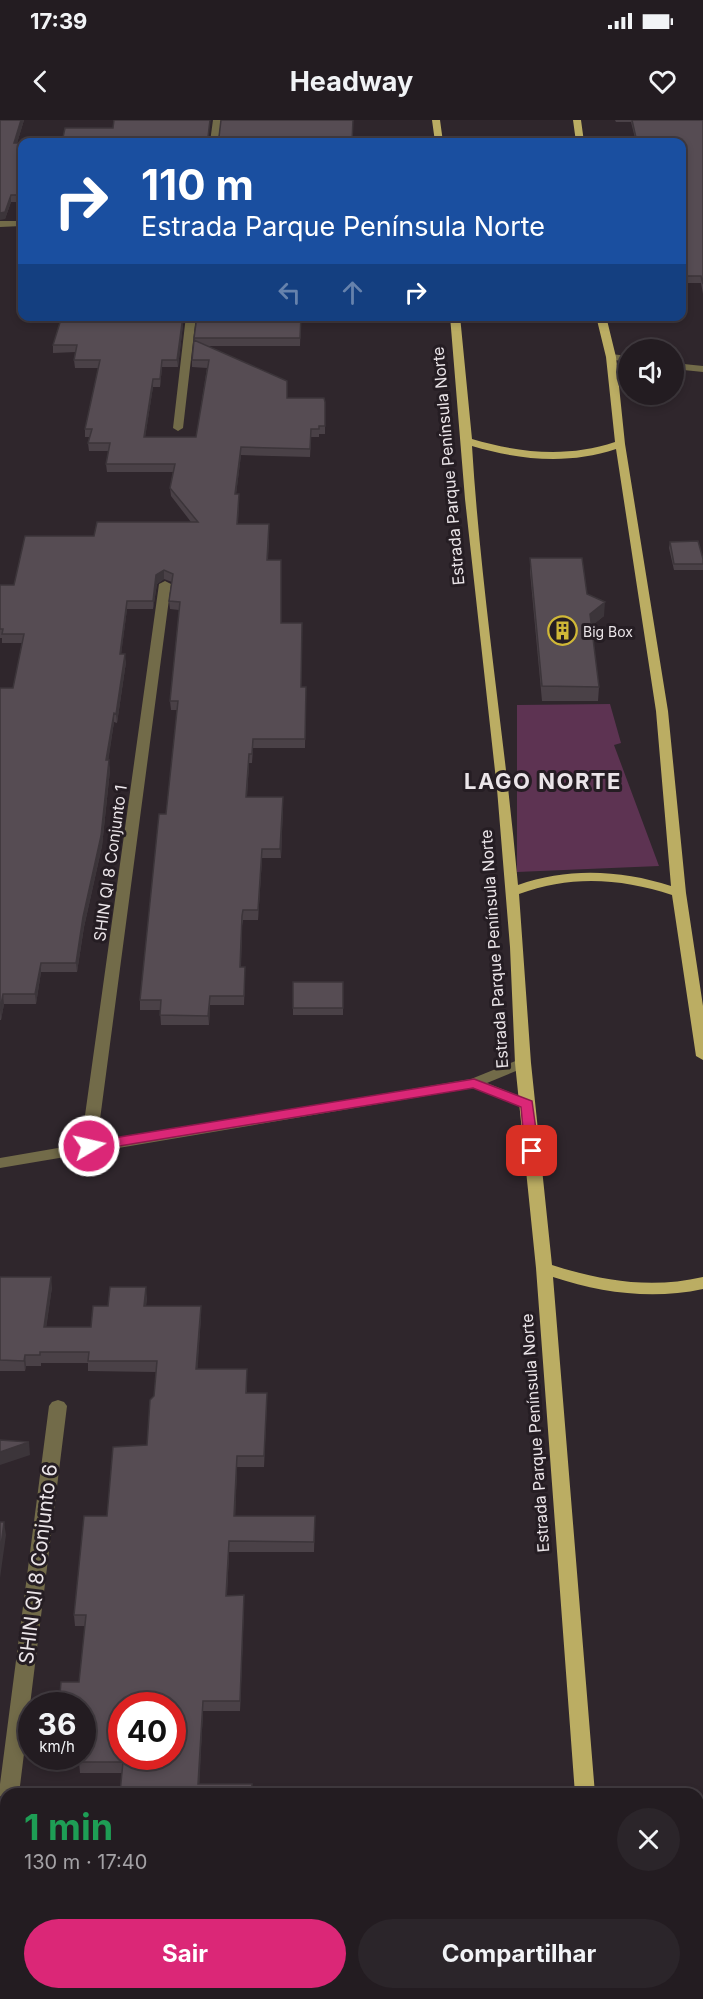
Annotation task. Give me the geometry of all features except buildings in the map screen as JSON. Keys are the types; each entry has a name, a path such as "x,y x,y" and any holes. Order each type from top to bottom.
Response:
{"main road":[{"path":"436,120 438,138"},
{"path":"577,120 579,138"},
{"name":"Estrada Parque Península Norte","path":"455,321 470,499 503,789 512,892 522,1063 544,1268 584,1788"},
{"path":"602,321 612,362 620,444 662,711 679,893 703,1056"},
{"path":"467,441 512,453 548,456 596,453 620,444"},
{"path":"512,892 545,880 602,876 651,882 679,893"},
{"path":"544,1268 580,1281 615,1287 657,1290 703,1283"}],"street":[{"path":"215,138 217,120"},
{"path":"0,224 18,224"},
{"path":"178,428 190,321"},
{"path":"612,362 618,361"},
{"path":"612,362 618,364"},
{"path":"684,367 703,369"},
{"name":"SHIN QI 8 Conjunto 1","path":"89,1146 165,584"},
{"path":"0,1163 89,1146 474,1083 522,1063"},
{"path":"474,1083 527,1104"},
{"name":"SHIN QI 8 Conjunto 6","path":"10,1788 58,1406"}],"shaded area":[{"path":"610,704 621,743 614,745 659,866 517,872 517,705"}],"place":[{"name":"Big Box","path":"562,631"}],"district":[{"name":"LAGO NORTE","path":"543,781"}],"route":[{"path":"89,1146 474,1083 527,1104 532,1151"}]}
